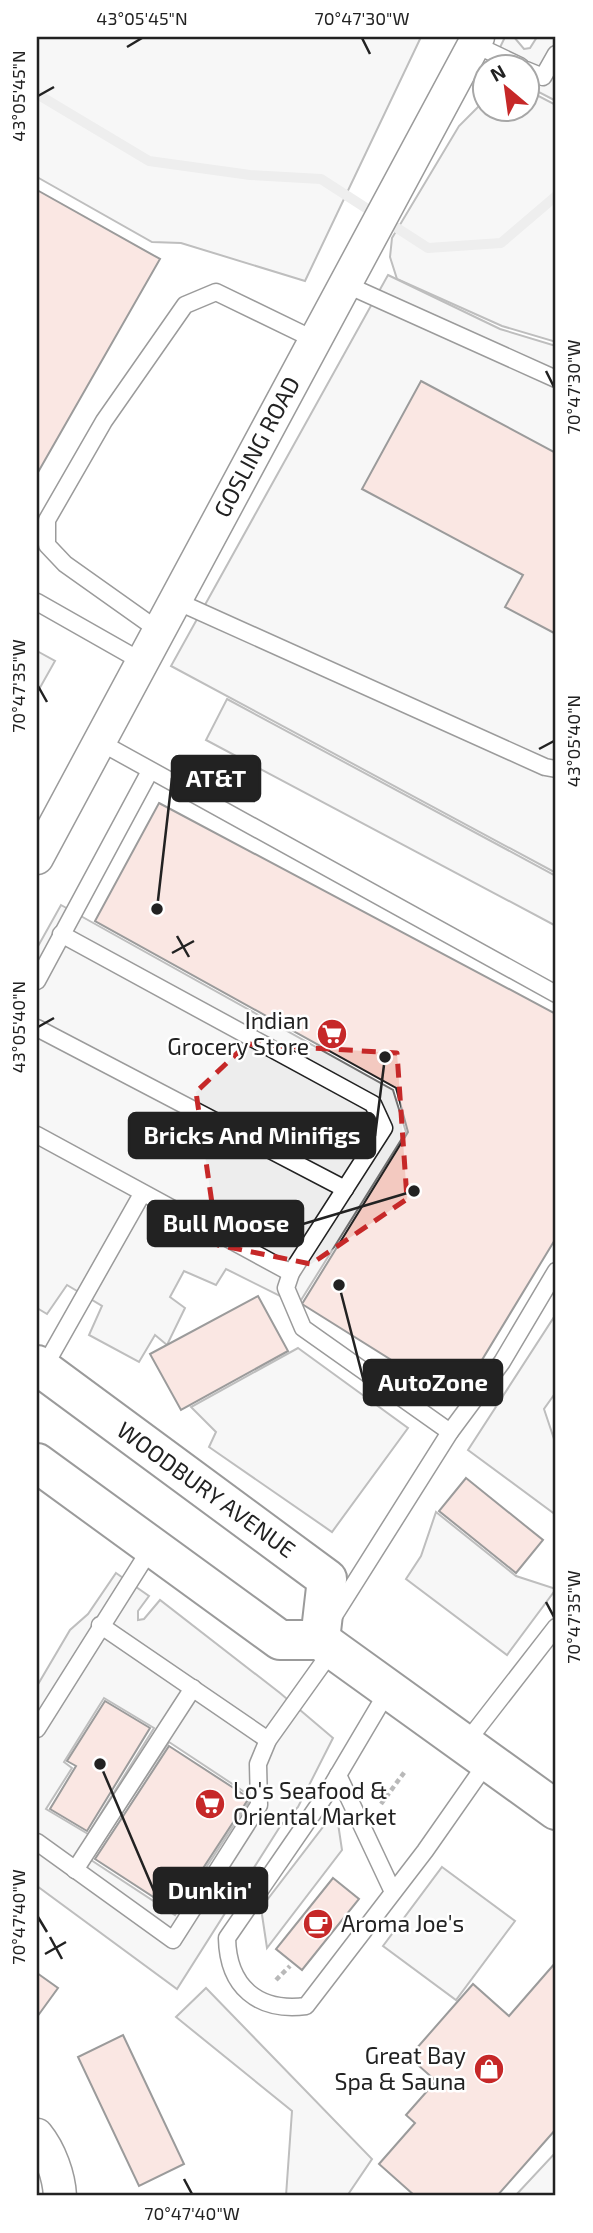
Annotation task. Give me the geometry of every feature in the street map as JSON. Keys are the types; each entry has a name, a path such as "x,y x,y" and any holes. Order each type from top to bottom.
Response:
{"main road":[{"name":"WOODBURY AVENUE","path":"40,1367 327,1579 326,1644"},
{"path":"37,1463 280,1640 326,1644 556,1810"}],"street":[{"name":"GOSLING ROAD","path":"37,858 476,41"},
{"path":"40,2139 59,2182 60,2196"}],"lane":[{"path":"476,41 495,52"},
{"path":"540,76 542,77 556,54"},
{"path":"345,284 556,379"},
{"path":"158,630 65,564 47,545 47,520 104,421 185,305 216,292 315,340"},
{"path":"174,600 545,767 556,769"},
{"path":"37,603 141,661"},
{"path":"98,741 556,995"},
{"path":"37,981 150,771"},
{"path":"61,934 373,1104 384,1128 292,1273 286,1288 303,1328 450,1432"},
{"path":"37,1028 345,1189"},
{"path":"37,1135 292,1273"},
{"path":"40,1367 142,1194"},
{"path":"37,1842 173,1940 259,1805 258,1764 268,1740 450,1432 502,1362 556,1271"},
{"path":"37,1729 100,1625 151,1548"},
{"path":"100,1625 268,1740"},
{"path":"388,1689 338,1775 227,1938 233,1973 244,1988 258,1999 281,2007 306,2006 393,1892 476,1753 556,1627"},
{"path":"75,1870 193,1688"},
{"path":"338,1775 393,1892"}],"path":[{"path":"379,1807 406,1770"}],"highlighted area":[{"path":"247,1044 397,1053 407,1199 311,1264 218,1245 196,1092"}],"shaded area":[{"path":"37,37 421,37 305,281 181,243 152,242 37,177"},
{"path":"505,37 514,37 524,49 530,48 537,37 556,37 556,101 540,93 540,52 498,52"},
{"path":"540,97 556,105 556,342 502,326 397,279 390,257 392,238 459,126 470,115 470,122 540,122"},
{"path":"388,275 500,329 556,346 556,873 171,666"},
{"path":"37,651 55,661 37,693"},
{"path":"227,699 556,876 556,926 206,740"},
{"path":"61,905 393,1090 406,1132 298,1305 226,1269 216,1285 184,1271 170,1297 185,1308 167,1345 155,1335 139,1362 89,1335 102,1306 67,1285 47,1314 37,1308 37,948"},
{"path":"556,1314 556,1392 544,1409 556,1445 556,1515 468,1450"},
{"path":"298,1348 408,1428 332,1532 209,1447 216,1432 191,1407"},
{"path":"436,1512 516,1576 556,1589 507,1655 406,1579 421,1556"},
{"path":"116,1573 149,1596 138,1611 138,1620 144,1619 160,1600 280,1693 333,1738 298,1807 281,1825 177,1989 37,1886 37,1686 70,1630 88,1614","holes":["104,1698 154,1728 88,1834 46,1809 72,1768 64,1762","169,1742 252,1797 175,1915 91,1860"]},
{"path":"336,1810 342,1850 267,1948 261,1908"},
{"path":"442,1867 515,1921 456,2000 383,1946"},
{"path":"206,1988 372,2159 347,2196 286,2196 292,2111 176,2017"},
{"path":"556,2152 556,2196 515,2196"}],"building":[{"path":"37,190 160,259 37,474"},
{"path":"421,381 556,453 556,634 505,607 523,575 362,489"},
{"path":"159,803 556,1014 556,1238 457,1401 302,1304 408,1132 396,1088 95,921"},
{"path":"258,1296 288,1351 181,1410 150,1354"},
{"path":"466,1478 543,1540 516,1573 439,1511"},
{"path":"105,1701 150,1728 87,1831 50,1809 76,1766 67,1761"},
{"path":"169,1746 249,1798 175,1911 95,1859"},
{"name":"Aroma Joe's","path":"333,1878 359,1899 302,1970 276,1949"},
{"name":"Great Bay Spa & Sauna","path":"556,1962 556,2129 497,2196 415,2196 379,2164 415,2123 406,2115 436,2081 409,2057 473,1984 509,2016"},
{"path":"37,1973 58,1988 37,2017"},
{"path":"123,2035 184,2164 139,2186 78,2057"}],"waterway":[{"path":"37,94 149,161 250,175 321,179 428,248 501,243 556,196"}],"place":[{"name":"AT&T","path":"157,909"},
{"name":"Indian Grocery Store","path":"332,1034"},
{"name":"Bricks And Minifigs","path":"385,1057"},
{"name":"Bull Moose","path":"414,1191"},
{"name":"AutoZone","path":"339,1285"},
{"name":"Dunkin'","path":"100,1764"},
{"name":"Lo's Seafood & Oriental Market","path":"210,1804"},
{"name":"Aroma Joe's","path":"318,1924"},
{"name":"Great Bay Spa & Sauna","path":"489,2069"}]}
